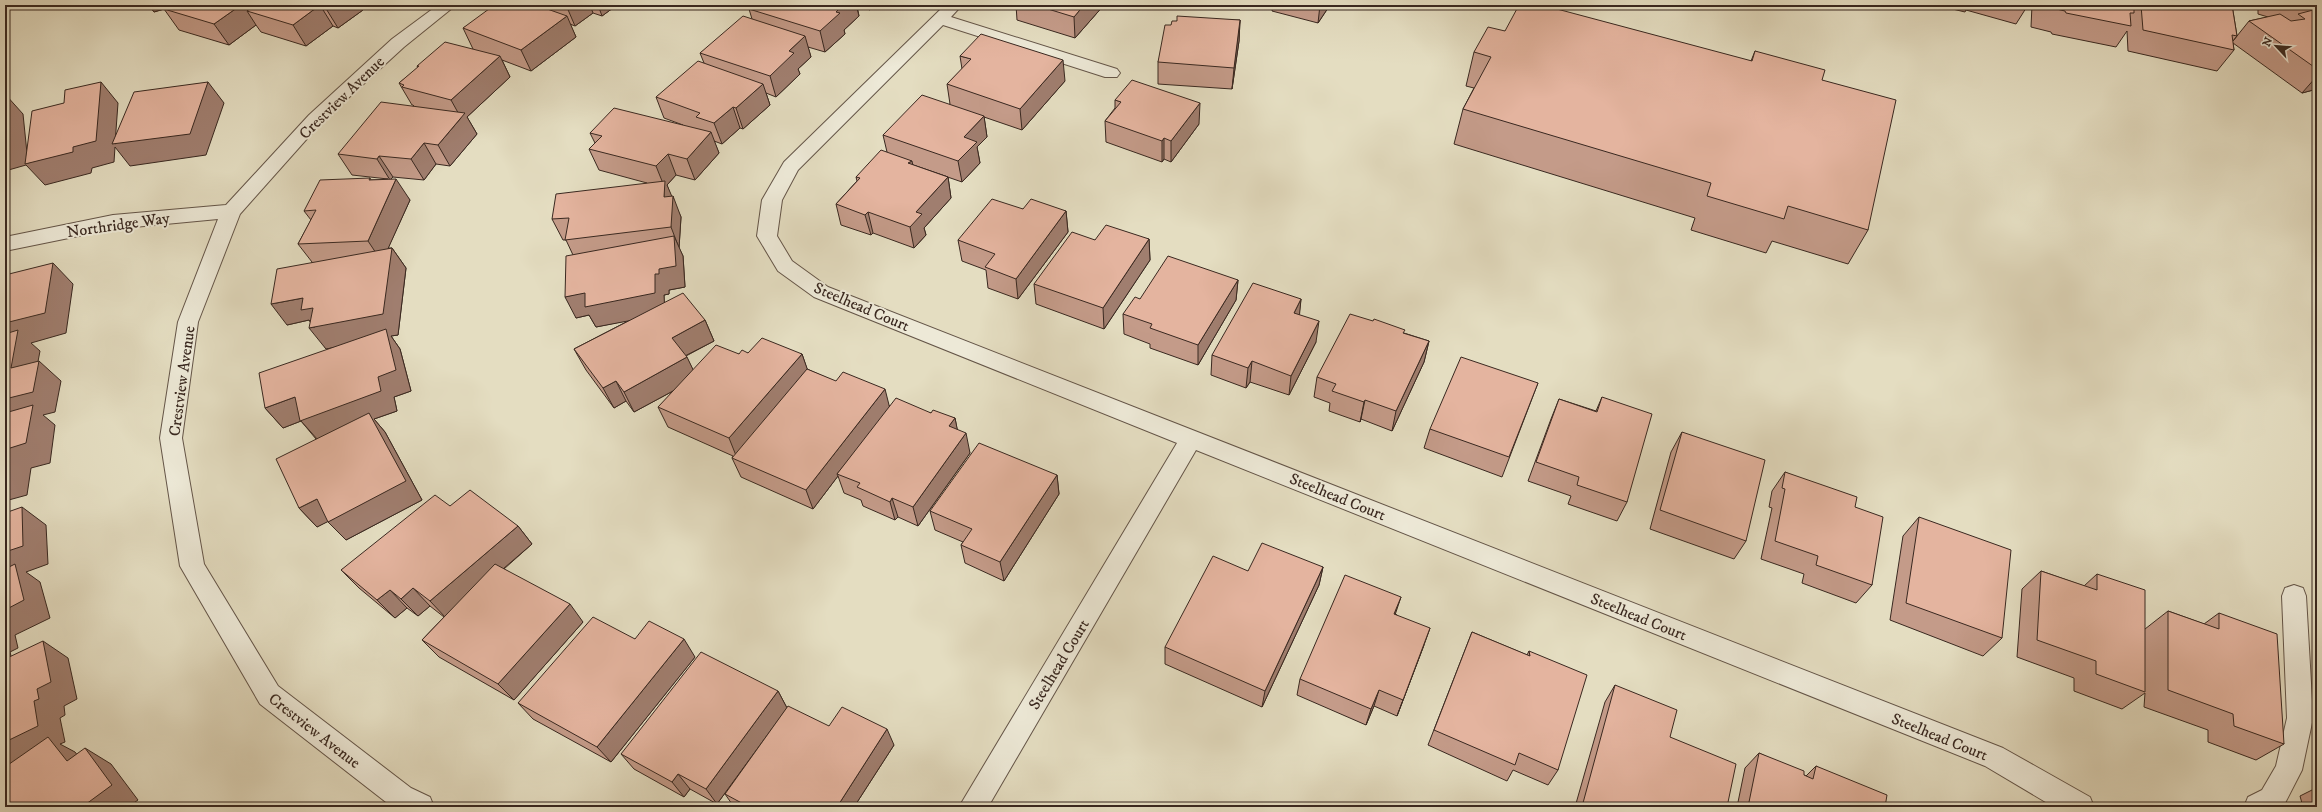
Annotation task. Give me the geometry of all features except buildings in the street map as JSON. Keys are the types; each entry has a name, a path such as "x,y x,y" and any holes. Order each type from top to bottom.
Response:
{"street":[{"name":"Crestview Avenue","path":"420,807 401,797 269,695 192,566 171,438 188,322 231,211 315,119 398,43 448,5"},
{"path":"948,12 1111,73"},
{"name":"Steelhead Court","path":"948,12 791,166 772,200 768,236 771,242 785,266 821,292 1994,757 2080,807"},
{"name":"Northridge Way","path":"5,244 113,222 231,211"},
{"name":"Steelhead Court","path":"973,807 1192,438"},
{"path":"2258,807 2272,799 2289,770 2300,718 2294,596"}]}
